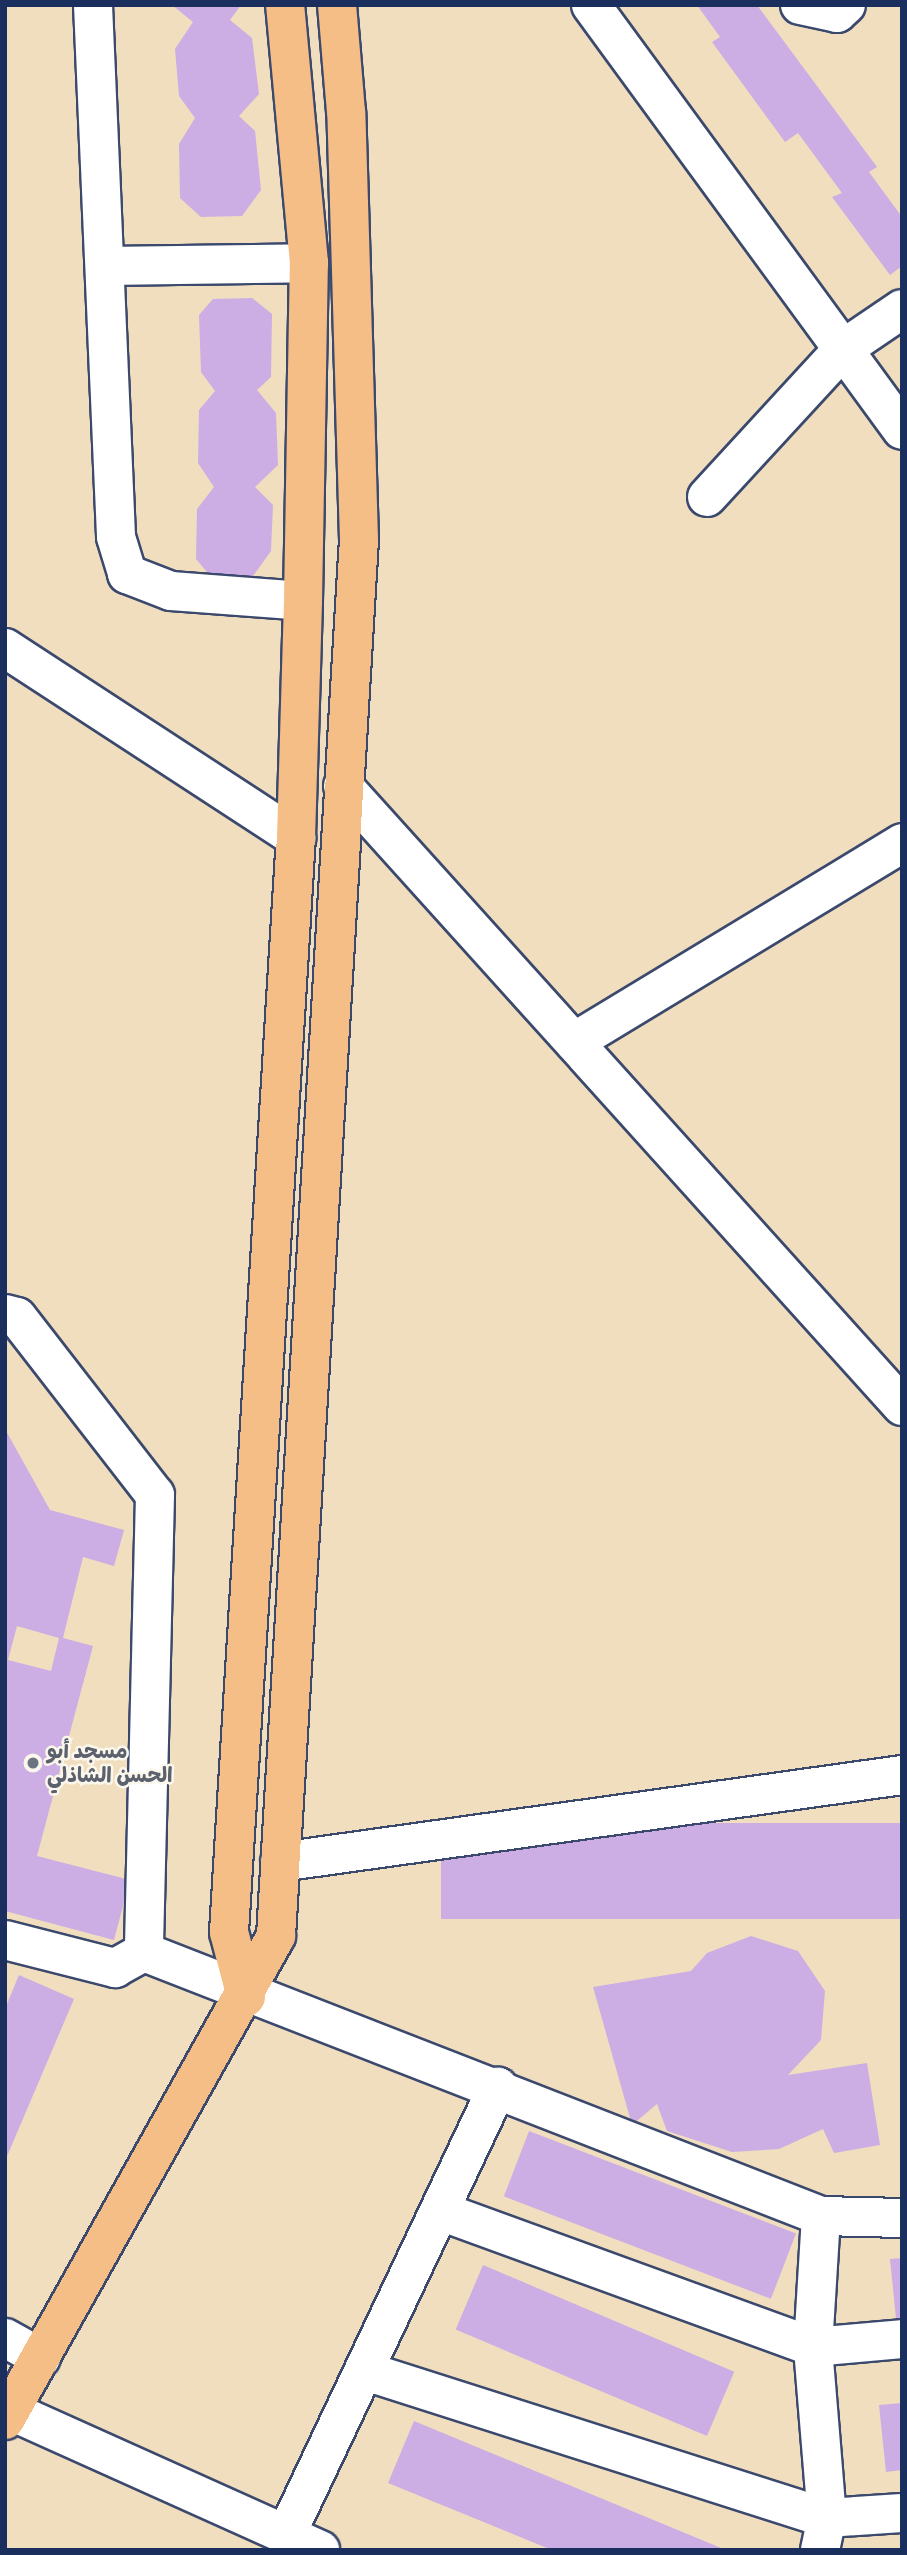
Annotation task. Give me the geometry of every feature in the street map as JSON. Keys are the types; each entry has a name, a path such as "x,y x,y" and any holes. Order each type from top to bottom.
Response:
{"main road":[{"path":"246,1997 229,1932 296,838 303,601 309,262 285,5"},
{"path":"8,2416 246,1997 276,1936 359,540 346,112 337,5"}],"street":[{"path":"93,5 116,537 127,574 171,591 303,601"},
{"path":"591,5 902,429"},
{"path":"800,5 836,13 846,5"},
{"path":"104,266 309,262"},
{"path":"707,497 842,349 902,309"},
{"path":"5,648 296,838"},
{"path":"343,786 902,1406"},
{"path":"574,1042 902,843"},
{"path":"5,1314 17,1317 155,1495 144,1952"},
{"path":"280,1862 902,1775"},
{"path":"5,1940 115,1968 144,1952"},
{"path":"144,1952 246,1997 498,2087 821,2216 902,2218"},
{"path":"286,2535 498,2087"},
{"path":"440,2211 813,2347 902,2339"},
{"path":"821,2216 813,2347 823,2534"},
{"path":"5,2338 41,2358"},
{"path":"365,2371 823,2534 902,2513"},
{"path":"8,2416 320,2550"}],"building":[{"path":"172,5 241,5 230,20 252,38 259,94 239,116 255,131 261,190 242,216 201,217 180,198 179,144 195,118 179,96 175,49 193,22"},
{"path":"697,5 757,5 877,167 869,172 902,217 902,266 890,275 832,197 842,193 798,133 785,142 712,42 720,37"},
{"path":"252,298 272,314 271,377 257,390 276,413 278,465 255,487 273,505 271,551 251,579 214,580 196,559 197,509 214,487 198,463 199,410 215,391 201,372 199,315 213,299"},
{"name":"مسجد أبو الحسن الشاذلي","path":"5,1429 50,1510 124,1530 114,1566 83,1557 63,1638 93,1646 37,1856 130,1880 114,1940 5,1911","holes":["17,1626 59,1638 51,1671 8,1660"]},
{"path":"441,1823 902,1823 902,1919 441,1919"},
{"path":"751,1936 798,1951 825,1991 821,2040 788,2075 867,2063 880,2145 834,2153 823,2129 779,2149 732,2152 667,2131 657,2104 632,2125 593,1987 691,1971 707,1953"},
{"path":"19,1975 74,1999 5,2161 5,2009"},
{"path":"529,2131 796,2233 771,2299 504,2196"},
{"path":"902,2258 902,2328 897,2328 890,2259"},
{"path":"483,2265 734,2372 707,2436 456,2329"},
{"path":"902,2403 902,2470 886,2472 879,2405"},
{"path":"414,2421 726,2550 552,2550 388,2483"}],"place":[{"name":"مسجد أبو الحسن الشاذلي","path":"33,1763"}]}
